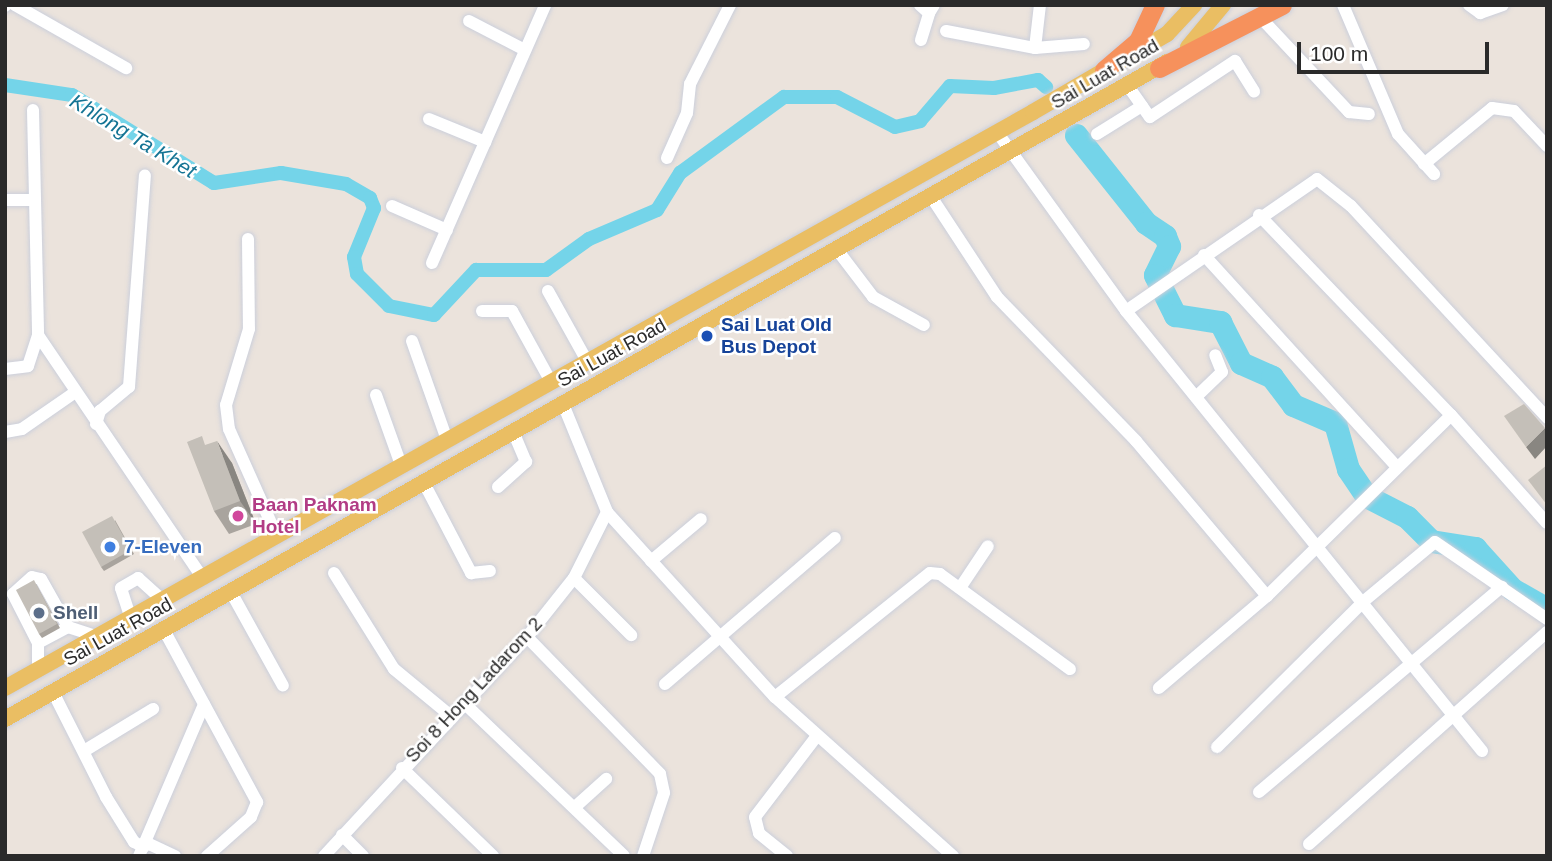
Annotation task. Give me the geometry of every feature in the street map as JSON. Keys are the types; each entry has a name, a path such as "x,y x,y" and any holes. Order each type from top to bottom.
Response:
{"highway":[{"path":"1104,70 1138,41 1155,5"},
{"path":"1159,68 1282,5"}],"main road":[{"name":"Sai Luat Road","path":"5,688 161,598 997,132 1167,34 1194,5"},
{"name":"Sai Luat Road","path":"5,719 1159,68 1198,40 1223,5"},
{"path":"356,490 368,513"}],"street":[{"path":"432,263 545,5"},
{"path":"667,158 687,113 690,83 730,5"},
{"path":"1035,48 1040,5"},
{"path":"1343,5 1398,134 1434,174"},
{"path":"1469,5 1480,13 1503,5"},
{"path":"921,40 928,8"},
{"path":"22,9 126,68"},
{"path":"1261,18 1349,112 1369,114"},
{"path":"469,21 525,50"},
{"path":"946,32 1035,48 1084,44"},
{"path":"1128,86 1150,117 1235,61 1254,91"},
{"path":"1097,134 1142,106"},
{"path":"1424,164 1492,108 1514,111 1547,146"},
{"path":"5,369 28,366 37,335 33,110"},
{"path":"429,119 485,142"},
{"path":"997,132 1126,311 1364,601 1482,751"},
{"path":"96,424 100,411 130,379 145,176"},
{"path":"1126,311 1308,181 1325,182 1547,418"},
{"path":"932,198 997,297 1136,441 1267,596"},
{"path":"5,201 35,200"},
{"path":"393,206 447,230"},
{"path":"1259,215 1451,415 1547,523"},
{"path":"248,239 249,329 226,405 229,429 276,534"},
{"path":"838,251 873,297 924,325"},
{"path":"1204,255 1395,465"},
{"path":"548,291 587,361"},
{"path":"482,310 512,311 551,382"},
{"path":"37,335 201,576"},
{"path":"412,341 447,440"},
{"path":"1196,397 1222,372 1215,355"},
{"path":"5,432 22,429 74,393"},
{"path":"376,395 401,465"},
{"path":"563,404 607,512 775,697 953,856"},
{"path":"1159,688 1267,596 1395,465 1451,415"},
{"path":"498,487 526,462 513,432"},
{"path":"424,483 471,573 491,571"},
{"path":"1524,497 1539,484"},
{"name":"Soi 8 Hong Ladarom 2","path":"324,856 402,768 527,637 574,578 607,512"},
{"path":"651,561 701,519"},
{"path":"665,684 835,538"},
{"path":"1217,747 1364,601 1435,542 1547,619"},
{"path":"960,588 988,546"},
{"path":"334,573 394,669 451,716"},
{"path":"775,697 920,576 940,573 1070,669"},
{"path":"38,669 38,643 13,594 32,577 41,579 68,627 95,636"},
{"path":"130,616 121,588 138,578 161,598"},
{"path":"574,578 631,635"},
{"path":"1259,792 1409,660 1502,587"},
{"path":"231,592 283,686"},
{"path":"38,643 68,627"},
{"path":"164,630 257,803 251,817 207,856"},
{"path":"1308,844 1454,718 1547,632"},
{"path":"527,637 660,774 664,793 643,856"},
{"path":"53,692 134,842 144,849 175,856"},
{"path":"464,703 624,856"},
{"path":"144,849 204,704"},
{"path":"84,751 153,709"},
{"path":"787,856 760,833 755,817 817,736"},
{"path":"402,768 493,856"},
{"path":"575,807 606,779"},
{"path":"342,835 363,856"}],"building":[{"path":"1524,404 1545,428 1526,447 1504,416"},
{"path":"202,436 205,445 217,441 240,501 214,511 187,442"},
{"path":"1547,465 1547,505 1528,480"},
{"path":"112,516 131,550 101,567 82,532"},
{"path":"34,580 57,624 39,634 16,590"}],"waterway":[{"name":"Khlong Ta Khet","path":"5,85 72,95 214,183 281,173 346,184 370,198 374,208 354,257 357,274 389,306 434,315 476,270 546,270 589,239 657,210 680,173 784,97 837,97 895,127 920,121 950,86 994,88 1038,80 1046,87"},
{"name":"Khlong Ta Khet","path":"1076,135 1146,223 1165,236 1169,246 1155,275 1175,315 1220,322 1241,363 1272,377 1293,405 1335,423 1348,469 1366,496 1407,517 1431,541 1475,548 1512,589 1547,609"}],"place":[{"name":"Sai Luat Old Bus Depot","path":"707,336"},
{"name":"Baan Paknam Hotel","path":"238,516"},
{"name":"7-Eleven","path":"110,547"},
{"name":"Shell","path":"39,613"}]}
